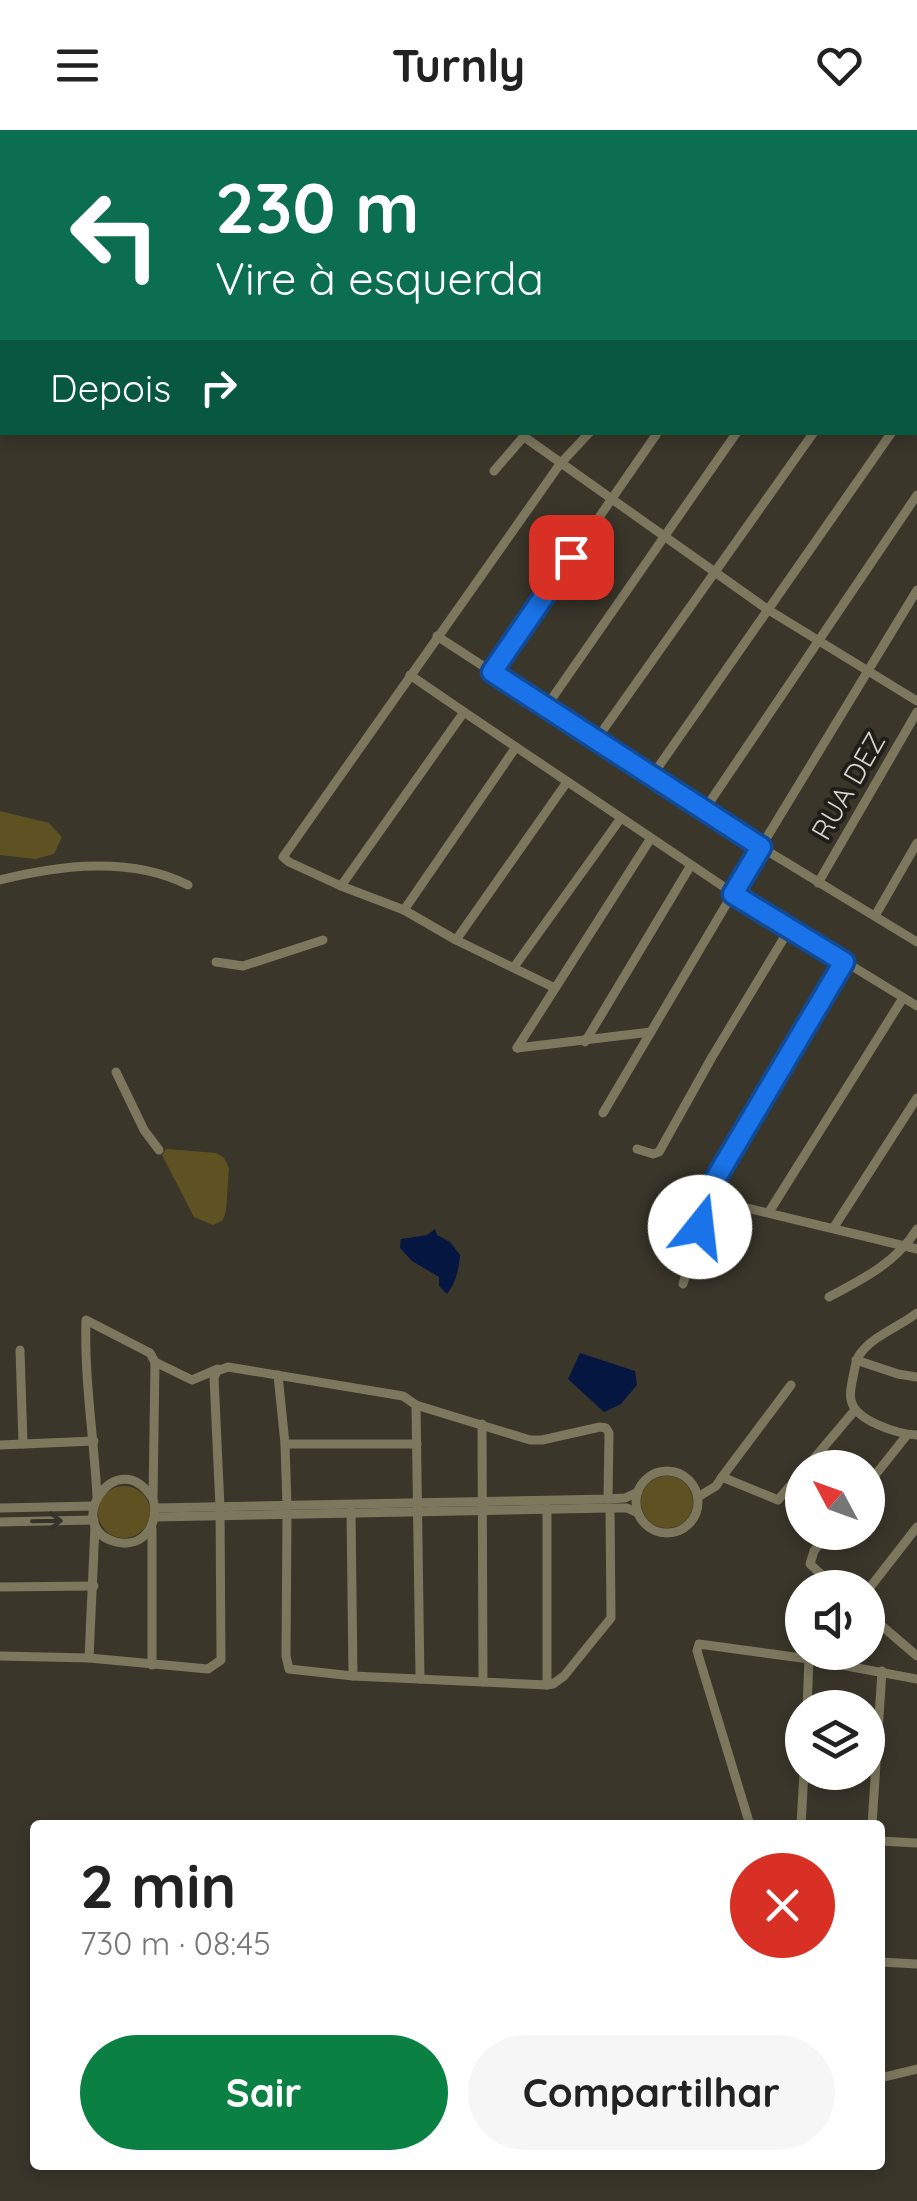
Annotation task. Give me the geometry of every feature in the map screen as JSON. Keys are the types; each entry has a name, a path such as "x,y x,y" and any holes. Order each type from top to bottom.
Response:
{"street":[{"path":"494,471 524,435"},
{"path":"526,435 560,464 767,609 917,701"},
{"path":"556,988 404,910 341,886 284,857 560,464 587,435"},
{"path":"492,672 656,435"},
{"path":"546,707 735,435"},
{"path":"596,740 812,435"},
{"path":"652,776 890,435"},
{"path":"705,808 917,494"},
{"path":"604,1113 917,590"},
{"path":"437,636 761,847 917,942"},
{"path":"410,675 733,894 917,1006"},
{"path":"341,886 464,712"},
{"name":"RUA DEZ","path":"818,883 917,712"},
{"path":"404,910 516,747"},
{"path":"456,940 567,782"},
{"path":"514,967 621,818"},
{"path":"651,838 517,1048 651,1032"},
{"path":"875,916 917,843"},
{"path":"585,1042 691,865"},
{"path":"0,880 51,868 91,866 165,875 188,885"},
{"path":"637,1149 659,1152 790,928"},
{"path":"216,962 243,966 323,940"},
{"path":"682,1284 709,1193 844,962"},
{"path":"768,1212 902,998"},
{"path":"116,1072 144,1130 159,1150"},
{"path":"834,1228 917,1098"},
{"path":"709,1193 912,1248"},
{"path":"829,1297 912,1248 917,1228"},
{"path":"885,1465 912,1435 884,1428 855,1410 850,1394 856,1360 876,1340 917,1313"},
{"path":"90,1658 95,1501 86,1320 150,1354 154,1362 152,1665"},
{"path":"902,1324 917,1325"},
{"path":"20,1350 22,1444"},
{"path":"856,1360 917,1377"},
{"path":"154,1362 192,1380 228,1366 404,1396 416,1405 520,1437 542,1440 600,1426 606,1428 611,1618 564,1676 547,1685 289,1670 285,1444 278,1375"},
{"path":"0,1656 90,1658 208,1669 221,1660 214,1378 222,1368"},
{"path":"698,1497 716,1486 791,1385"},
{"path":"416,1405 420,1679"},
{"path":"821,1450 855,1410"},
{"path":"482,1424 483,1682"},
{"path":"0,1445 94,1441"},
{"path":"285,1444 416,1444"},
{"path":"662,1472 683,1475 698,1497 691,1522 672,1533 662,1533 643,1522 636,1502 644,1482 662,1472"},
{"path":"722,1477 778,1500 785,1492"},
{"path":"95,1501 103,1488 121,1480 140,1484 154,1513"},
{"path":"609,1504 638,1492"},
{"path":"0,1508 95,1501"},
{"path":"154,1513 609,1504 638,1513"},
{"path":"547,1685 548,1505"},
{"path":"351,1509 353,1676"},
{"path":"95,1522 101,1534 118,1543 138,1540 154,1513"},
{"path":"0,1522 95,1522"},
{"path":"884,1570 917,1527"},
{"path":"0,1587 94,1586"},
{"path":"885,1628 917,1656"},
{"path":"908,1648 917,1636"},
{"path":"748,1820 697,1650 704,1644 785,1655"},
{"path":"876,1670 917,1678"},
{"path":"872,1820 882,1671"},
{"path":"801,1820 803,1790"},
{"path":"885,1841 917,1844"},
{"path":"885,1962 917,1964"},
{"path":"885,2077 917,2069"}],"shaded area":[{"path":"0,811 49,823 62,837 54,854 36,859 0,855"},
{"path":"166,1149 216,1153 224,1158 229,1168 223,1220 213,1225 194,1217 162,1155"},
{"path":"667,1476 686,1483 693,1502 686,1521 667,1528 648,1521 641,1502 648,1483"},
{"path":"124,1486 142,1494 150,1512 142,1530 124,1538 106,1530 98,1512 106,1494"}],"water":[{"path":"435,1229 460,1255 447,1294 439,1286 439,1277 412,1261 400,1248 401,1239 427,1235"},
{"path":"580,1353 635,1371 637,1385 621,1404 604,1412 568,1379"}],"route":[{"path":"571,557 492,672 761,847 733,894 844,962 710,1188 700,1227"}]}
